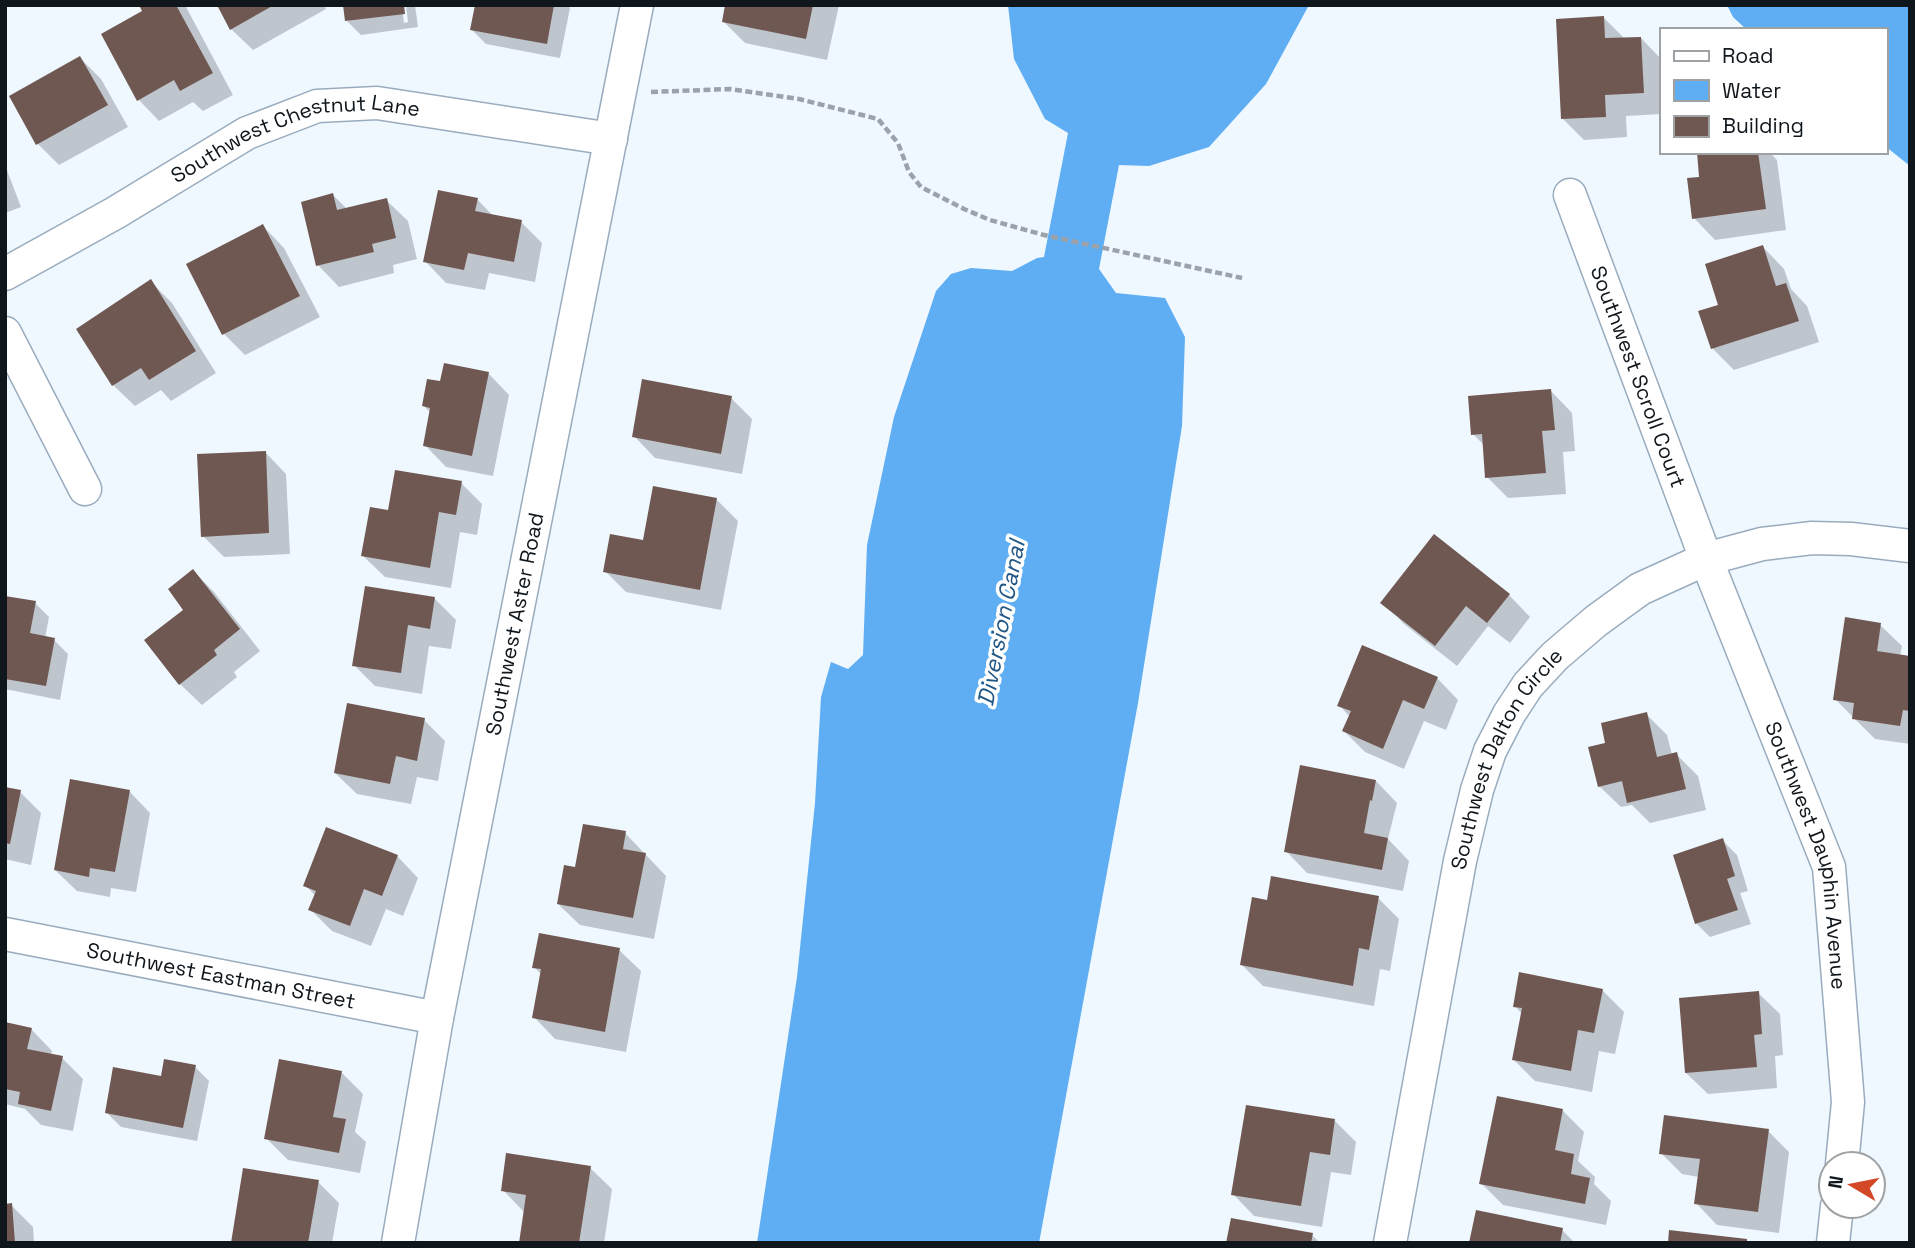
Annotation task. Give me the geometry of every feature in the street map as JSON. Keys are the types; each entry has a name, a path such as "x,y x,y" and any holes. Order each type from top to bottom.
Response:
{"street":[{"name":"Southwest Aster Road","path":"398,1243 438,1018 637,5"},
{"name":"Southwest Chestnut Lane","path":"5,274 115,212 247,132 317,106 377,103 611,139"},
{"name":"Southwest Scroll Court","path":"1570,195 1706,559"},
{"path":"5,333 85,489"},
{"name":"Southwest Dalton Circle","path":"1390,1243 1460,861 1477,790 1490,751 1528,685 1555,656 1596,621 1640,589 1706,559 1762,544 1812,538 1851,539 1910,546"},
{"name":"Southwest Dauphin Avenue","path":"1706,559 1829,867 1848,1102 1843,1150"},
{"name":"Southwest Eastman Street","path":"5,934 438,1018"},
{"path":"1833,1243 1835,1220"}],"path":[{"path":"620,93 730,89 799,99 878,119 898,143 909,172 921,187 977,215 1044,235 1242,278"}],"water":[{"name":"Diversion Canal","path":"1008,5 1309,5 1266,84 1209,147 1149,166 1119,165 1099,269 1116,293 1165,298 1185,337 1182,426 1138,703 1039,1243 757,1243 797,977 815,803 821,697 831,662 848,669 863,655 867,545 894,417 936,291 951,274 971,268 1012,271 1044,257 1068,133 1045,119 1014,59"},
{"path":"1727,5 1910,5 1910,166 1887,148 1887,28 1745,28 1733,17"}],"building":[{"path":"139,5 176,5 213,73 180,91 174,80 137,101 101,34 142,11"},
{"path":"217,5 274,5 230,30"},
{"path":"343,5 404,5 405,14 345,21"},
{"path":"475,5 554,5 547,44 470,30"},
{"path":"725,5 813,5 806,39 722,22"},
{"path":"1604,16 1605,38 1641,37 1644,93 1605,95 1606,117 1561,119 1556,19"},
{"path":"80,56 108,105 36,145 9,96"},
{"path":"1697,154 1758,154 1766,209 1692,219 1687,178 1699,177"},
{"path":"438,190 478,198 475,211 522,220 514,262 468,253 464,270 423,262"},
{"path":"333,193 337,210 387,198 396,238 372,244 374,252 316,266 301,202"},
{"path":"263,224 300,296 222,335 186,264"},
{"path":"1763,245 1776,286 1786,283 1799,321 1711,349 1698,311 1718,305 1705,264"},
{"path":"151,279 196,351 149,380 141,368 112,386 76,329"},
{"path":"444,363 489,372 472,456 423,446 430,408 422,406 427,379 440,381"},
{"path":"642,379 732,396 721,454 632,437"},
{"path":"1551,389 1555,430 1542,431 1546,473 1485,478 1482,434 1471,435 1468,396"},
{"path":"266,451 269,533 201,537 197,454"},
{"path":"395,470 462,481 456,515 439,512 430,568 361,556 370,507 388,510"},
{"path":"653,486 717,498 700,590 603,572 610,534 643,540"},
{"path":"1434,534 1510,594 1487,623 1466,606 1435,646 1380,603"},
{"path":"193,569 240,629 214,650 217,655 179,685 144,640 183,610 168,589"},
{"path":"365,586 435,597 430,629 408,625 401,673 352,666"},
{"path":"5,596 36,601 30,633 55,638 46,686 5,679"},
{"path":"1845,617 1881,623 1877,651 1910,656 1910,711 1903,710 1900,726 1852,719 1854,703 1833,700"},
{"path":"1362,645 1438,677 1424,709 1403,700 1383,749 1342,731 1351,711 1337,706"},
{"path":"347,703 425,718 417,761 396,756 390,784 334,773"},
{"path":"1647,712 1657,757 1677,752 1686,789 1627,803 1622,781 1598,787 1588,747 1605,743 1601,723"},
{"path":"1300,765 1376,780 1364,833 1388,838 1382,870 1284,852"},
{"path":"70,779 130,790 115,872 90,868 89,877 54,870"},
{"path":"5,787 21,790 10,844 5,843"},
{"path":"583,824 626,831 623,849 646,853 633,918 557,904 564,865 575,867"},
{"path":"326,827 398,855 382,896 364,889 350,926 308,910 316,891 303,886"},
{"path":"1723,838 1735,876 1727,879 1738,910 1695,924 1673,855"},
{"path":"1271,876 1379,896 1369,950 1359,948 1353,986 1240,965 1252,897 1267,900"},
{"path":"539,933 620,948 605,1032 532,1018 541,969 532,968"},
{"path":"1519,972 1603,989 1594,1033 1578,1030 1571,1071 1512,1060 1522,1008 1513,1007"},
{"path":"1759,991 1762,1034 1754,1035 1757,1067 1685,1073 1679,998"},
{"path":"5,1022 32,1028 27,1049 63,1056 51,1111 18,1104 20,1092 5,1089"},
{"path":"164,1059 196,1065 183,1128 105,1113 113,1067 161,1076"},
{"path":"279,1059 342,1071 333,1117 346,1119 339,1153 264,1139"},
{"path":"1497,1096 1563,1109 1555,1150 1574,1154 1571,1174 1590,1178 1585,1204 1479,1184"},
{"path":"1246,1105 1335,1119 1330,1155 1310,1152 1301,1206 1231,1195"},
{"path":"1664,1115 1769,1129 1758,1212 1694,1204 1700,1159 1659,1154"},
{"path":"506,1153 591,1166 579,1243 519,1243 526,1195 501,1191"},
{"path":"243,1168 319,1180 308,1243 231,1243"},
{"path":"12,1203 15,1243 5,1243 5,1204"},
{"path":"1476,1210 1563,1228 1560,1243 1469,1243"},
{"path":"1231,1218 1313,1233 1311,1243 1226,1243"},
{"path":"1669,1230 1747,1239 1747,1243 1668,1243"}]}
